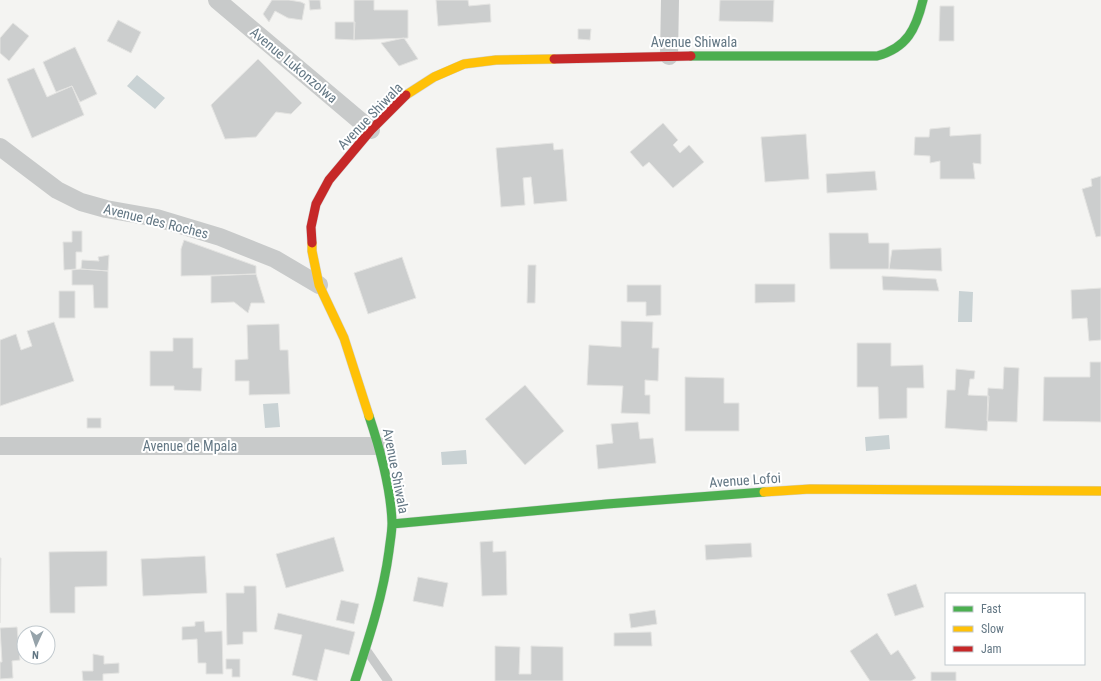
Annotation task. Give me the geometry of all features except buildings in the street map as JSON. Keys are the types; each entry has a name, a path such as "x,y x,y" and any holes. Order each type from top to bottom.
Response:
{"street":[{"name":"Avenue Lukonzolwa","path":"217,0 371,130"},
{"path":"669,56 670,0"},
{"name":"Avenue Shiwala","path":"355,681 375,618 386,570 392,524 387,482 379,446 344,338 319,285 312,251 311,227 316,204 329,180 371,130 406,95 434,77 464,64 496,60 669,56 877,56 895,50 912,32 918,21 923,0"},
{"name":"Avenue des Roches","path":"0,147 57,190 81,202 106,209 156,218 220,237 275,259 319,285"},
{"name":"Avenue de Mpala","path":"0,446 379,446"},
{"name":"Avenue Lofoi","path":"392,524 607,504 810,489 1101,491"}],"lane":[{"path":"365,649 388,681"}],"shaded area":[{"path":"137,75 165,98 155,109 127,86"},
{"path":"959,291 973,292 972,322 958,322"},
{"path":"278,403 280,427 265,428 263,404"},
{"path":"889,435 890,449 866,451 865,437"},
{"path":"466,450 467,464 442,465 441,452"}],"traffic: fast":[{"path":"691,56 877,56 896,48 909,36 917,20 923,0"},
{"path":"355,681 379,601 386,568 392,526 390,496 381,455 369,416"},
{"path":"392,524 607,504 764,492"}],"traffic: slow":[{"path":"406,95 434,77 464,64 496,60 554,59"},
{"path":"312,243 312,251 319,285 344,338 369,416"},
{"path":"764,492 810,489 1101,491"}],"traffic: jam":[{"path":"554,59 691,56"},
{"path":"312,243 311,227 316,204 329,180 371,130 406,95"}]}
